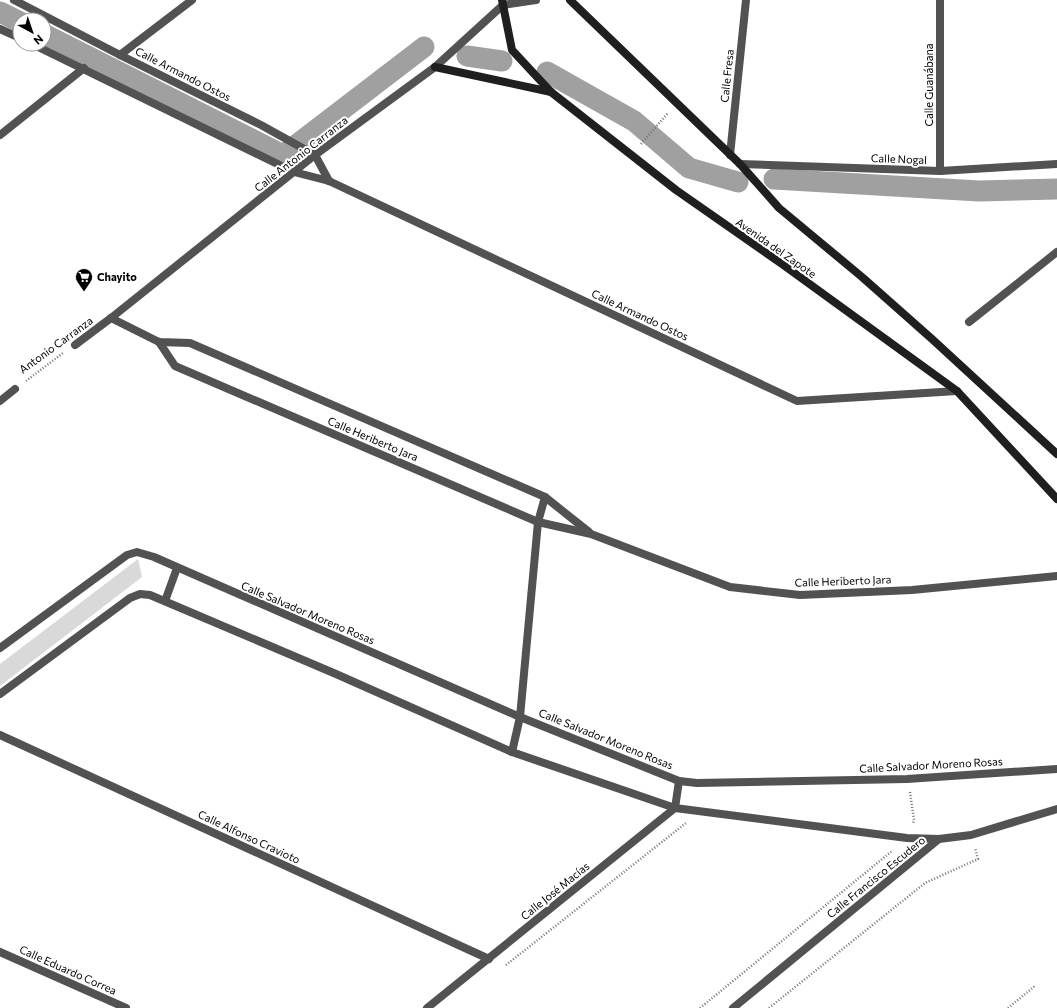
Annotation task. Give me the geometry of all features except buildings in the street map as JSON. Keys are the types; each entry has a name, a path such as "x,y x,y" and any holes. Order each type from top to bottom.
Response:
{"main road":[{"path":"570,0 740,164 779,208 862,277 926,333 1057,454"},
{"name":"Avenida del Zapote","path":"503,3 512,50 551,92 676,190 782,264 957,392 1057,499"},
{"path":"435,67 551,92"}],"street":[{"name":"Calle Armando Ostos","path":"14,0 120,55 261,125 315,155"},
{"path":"120,55 192,0"},
{"path":"503,3 536,0"},
{"name":"Calle Fresa","path":"730,155 746,0"},
{"name":"Calle Guanábana","path":"940,0 940,171"},
{"name":"Calle Antonio Carranza","path":"111,318 315,155 435,67 503,3"},
{"path":"0,29 12,34"},
{"name":"Calle Armando Ostos","path":"49,52 294,172 329,181 797,401 957,392"},
{"path":"0,135 84,68"},
{"path":"315,155 329,181"},
{"name":"Calle Nogal","path":"740,164 940,171 1057,164"},
{"path":"969,322 1057,252"},
{"name":"Calle Heriberto Jara","path":"111,318 159,342 190,343 545,497 591,534"},
{"name":"Antonio Carranza","path":"75,345 111,318"},
{"name":"Calle Heriberto Jara","path":"159,342 175,366 538,522 591,534 730,587 800,595 912,590 1057,576"},
{"path":"0,401 15,389"},
{"path":"512,752 520,717 538,522 545,497"},
{"name":"Calle Salvador Moreno Rosas","path":"0,648 127,555 138,552 154,557 520,717 679,780 697,783 907,779 1057,769"},
{"path":"165,601 177,568"},
{"path":"0,694 130,598 140,594 165,601 336,674 512,752 675,808 907,838 940,839"},
{"name":"Calle Alfonso Cravioto","path":"0,735 489,959"},
{"path":"675,808 679,780"},
{"name":"Calle José Macías","path":"428,1008 675,808"},
{"name":"Calle Francisco Escudero","path":"733,1008 940,839 971,835 1057,809"},
{"name":"Calle Eduardo Correa","path":"0,952 126,1008"}],"path":[{"path":"641,144 663,120"},
{"name":"Antonio Carranza","path":"15,389 75,345"},
{"path":"907,779 914,820"},
{"path":"502,968 702,811"},
{"path":"769,1008 925,883 978,859 971,835"},
{"path":"700,1008 907,838"},
{"path":"1008,1008 1035,986"}],"shaded area":[{"path":"138,559 142,577 0,686 0,664"}],"waterway":[{"path":"0,12 12,18"},
{"path":"52,38 283,155 424,47"},
{"path":"467,56 502,61"},
{"path":"547,72 634,121 689,168 738,182"},
{"path":"774,179 979,191 1057,189"}],"place":[{"name":"Chayito","path":"84,292"}]}
